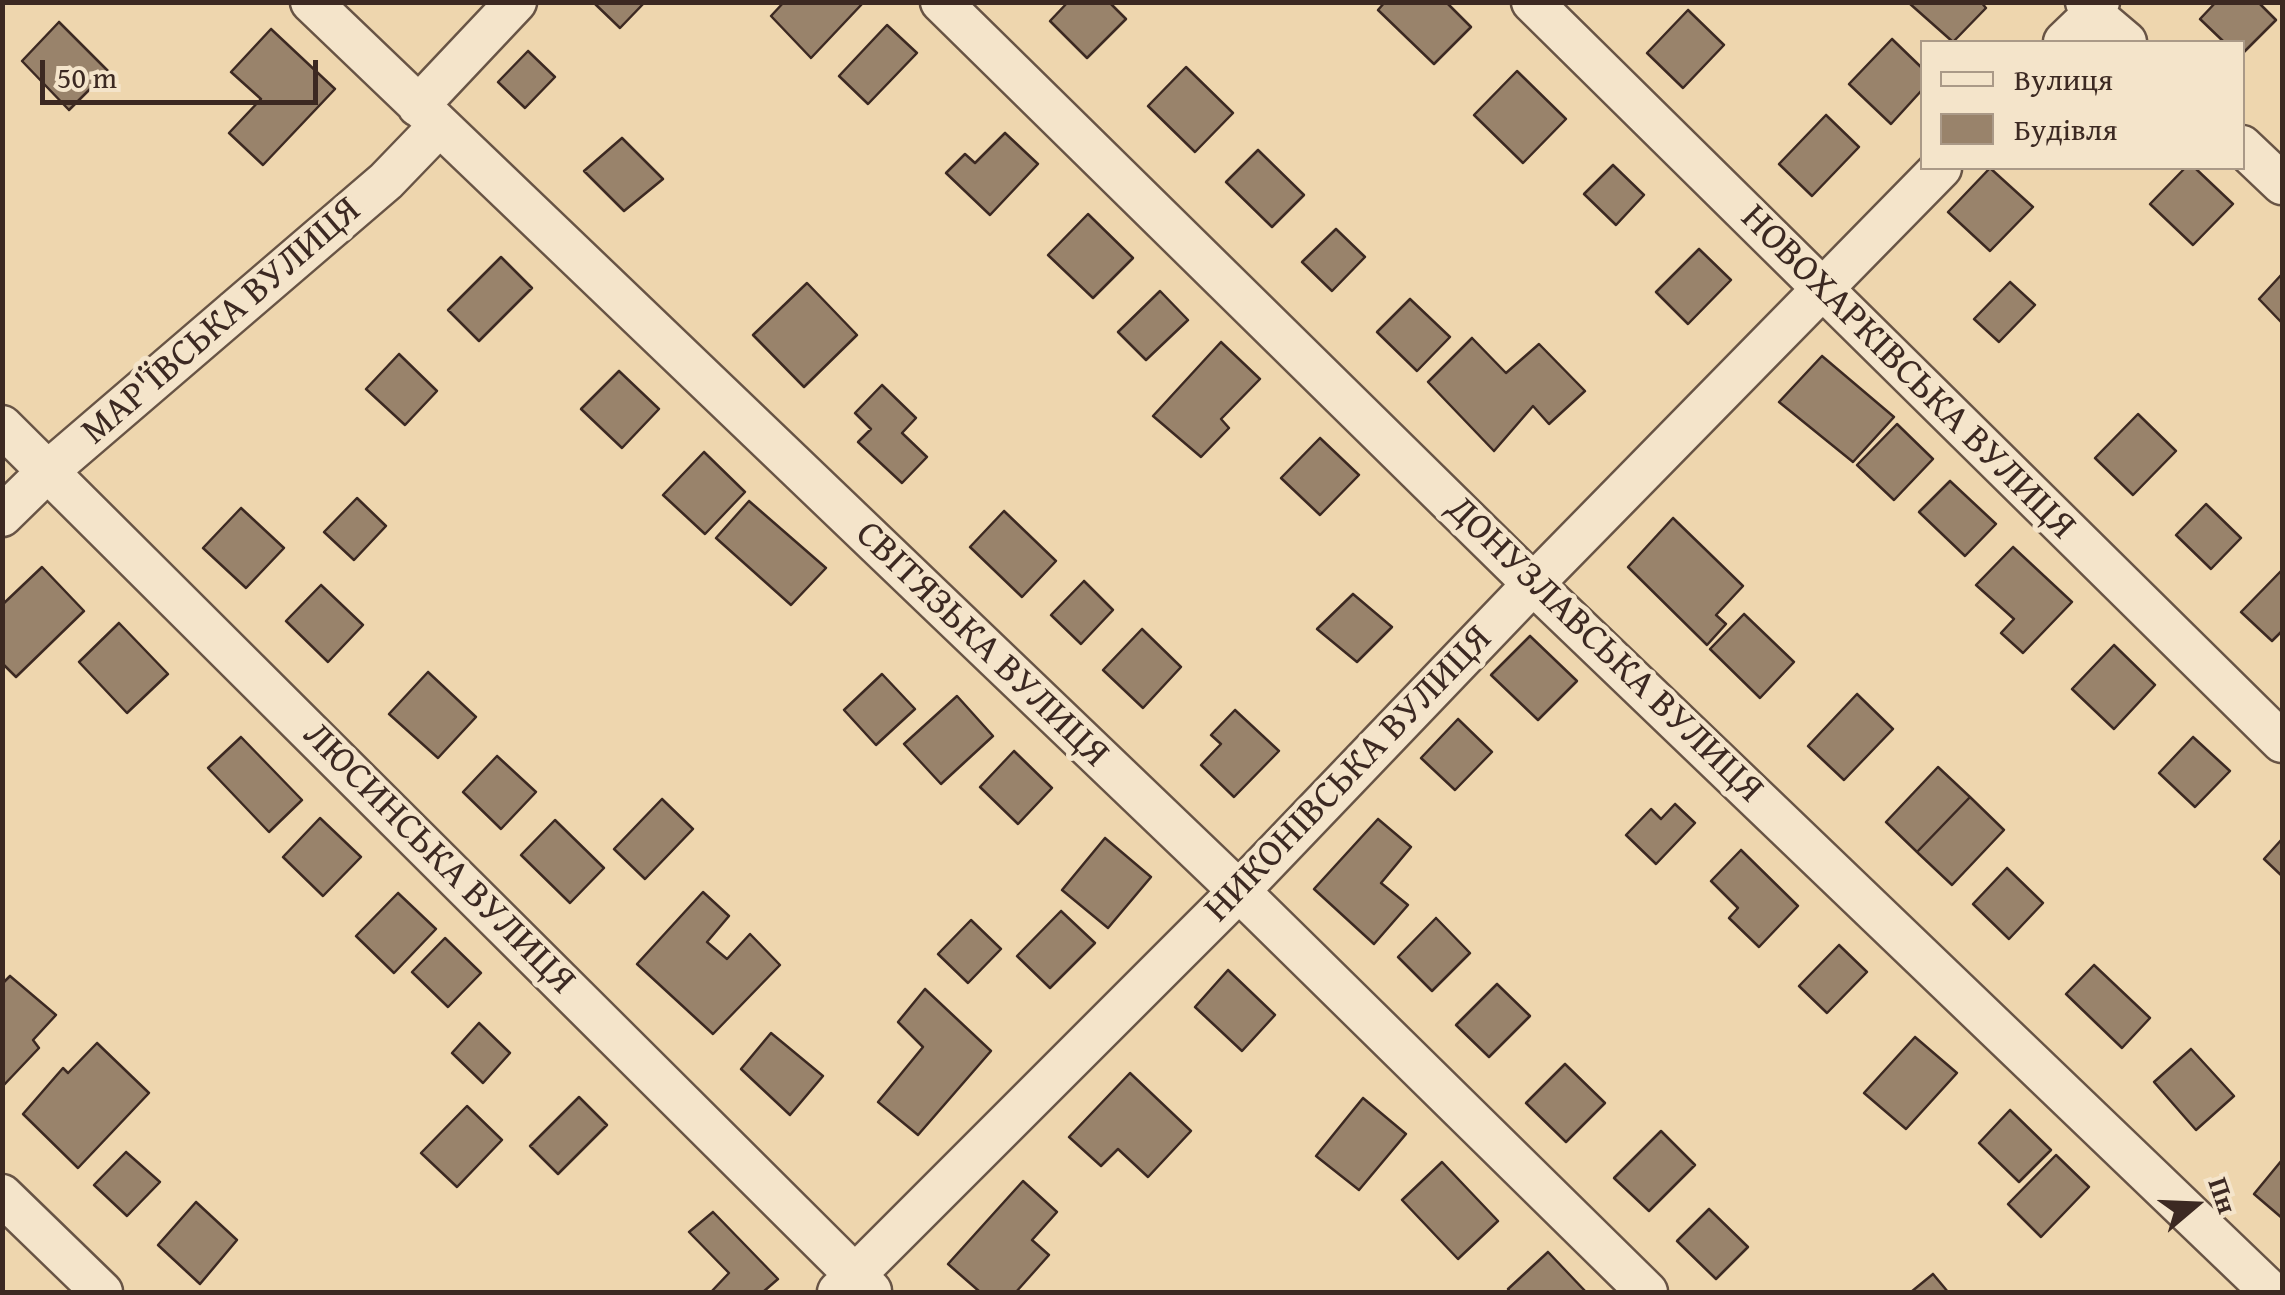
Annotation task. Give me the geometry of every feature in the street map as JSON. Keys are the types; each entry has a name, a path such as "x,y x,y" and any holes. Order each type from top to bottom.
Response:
{"street":[{"name":"СВІТЯЗЬКА ВУЛИЦЯ","path":"311,2 1239,891 1647,1292"},
{"name":"МАР'ЇВСЬКА ВУЛИЦЯ","path":"2,516 48,470 386,182 429,116 516,2"},
{"name":"ДОНУЗЛАВСЬКА ВУЛИЦЯ","path":"941,2 1533,584 2272,1292"},
{"name":"НОВОХАРКІВСЬКА ВУЛИЦЯ","path":"1532,2 2282,742"},
{"path":"2066,40 2093,6 2124,40"},
{"path":"2245,149 2282,184"},
{"name":"НИКОНІВСЬКА ВУЛИЦЯ","path":"855,1287 1938,170"},
{"name":"ЛЮСИНСЬКА ВУЛИЦЯ","path":"2,426 855,1287"},
{"path":"2,1196 102,1292"}],"building":[{"path":"593,2 645,2 620,28"},
{"path":"784,2 862,4 811,58 771,16"},
{"path":"1068,2 1109,2 1126,19 1087,58 1050,21"},
{"path":"1385,2 1446,2 1471,27 1434,64 1378,10"},
{"path":"1981,2 1986,8 1951,40 1909,3"},
{"path":"2216,2 2258,2 2276,20 2245,51 2245,40 2222,40 2200,19"},
{"path":"1688,10 1724,45 1683,88 1647,53"},
{"path":"59,22 108,71 69,110 22,61"},
{"path":"887,25 917,53 868,104 839,76"},
{"path":"271,29 335,89 263,165 229,133 261,99 231,72"},
{"path":"1892,39 1920,66 1920,92 1891,124 1849,84"},
{"path":"528,51 555,77 525,108 498,82"},
{"path":"1186,67 1233,113 1195,152 1148,106"},
{"path":"1517,71 1566,119 1523,163 1474,115"},
{"path":"1826,115 1859,147 1812,196 1779,164"},
{"path":"1005,133 1038,164 990,215 946,173 965,154 975,163"},
{"path":"622,138 663,179 624,211 584,171"},
{"path":"1258,150 1304,195 1272,227 1226,182"},
{"path":"1613,165 1644,195 1616,225 1584,194"},
{"path":"1988,170 2033,207 1990,251 1948,212"},
{"path":"2183,170 2197,170 2233,204 2193,245 2150,204"},
{"path":"1088,214 1133,258 1093,298 1048,255"},
{"path":"1336,229 1365,257 1332,291 1302,262"},
{"path":"1699,249 1731,280 1688,324 1656,292"},
{"path":"501,257 532,288 479,341 448,310"},
{"path":"2282,274 2282,323 2259,299"},
{"path":"2010,282 2035,305 1999,342 1974,319"},
{"path":"807,283 857,335 804,387 753,335"},
{"path":"1160,291 1188,320 1146,360 1118,332"},
{"path":"1410,299 1450,337 1417,371 1377,332"},
{"path":"1472,338 1506,373 1539,344 1585,391 1549,424 1533,406 1494,451 1428,382"},
{"path":"1221,342 1260,379 1221,419 1229,428 1201,457 1153,416"},
{"path":"399,354 437,391 405,425 366,389"},
{"path":"1822,356 1894,417 1853,462 1779,402"},
{"path":"619,371 659,409 622,448 581,409"},
{"path":"882,385 916,418 902,433 927,457 902,483 858,442 871,429 855,413"},
{"path":"2138,414 2176,451 2133,495 2095,458"},
{"path":"1897,424 1933,459 1894,500 1857,465"},
{"path":"1320,438 1359,475 1320,515 1281,478"},
{"path":"704,452 745,492 705,534 663,495"},
{"path":"1950,481 1996,524 1965,556 1919,512"},
{"path":"357,498 386,526 354,560 324,532"},
{"path":"749,501 826,568 791,605 716,538"},
{"path":"2206,504 2241,538 2211,569 2176,535"},
{"path":"241,508 284,548 246,588 203,548"},
{"path":"1004,511 1056,561 1022,597 970,547"},
{"path":"1673,518 1743,586 1716,615 1726,624 1707,645 1628,567"},
{"path":"2013,547 2072,602 2023,653 2001,633 2014,619 1976,585"},
{"path":"42,567 84,611 16,677 2,663 2,605"},
{"path":"2282,570 2282,631 2272,641 2241,612"},
{"path":"1084,581 1113,610 1081,644 1051,615"},
{"path":"321,585 363,625 328,662 286,621"},
{"path":"1353,594 1392,627 1357,662 1317,629"},
{"path":"1744,614 1794,662 1760,698 1710,649"},
{"path":"119,623 168,674 127,713 79,662"},
{"path":"1142,629 1181,667 1143,708 1103,670"},
{"path":"1530,636 1577,681 1538,720 1491,675"},
{"path":"2114,645 2155,685 2114,729 2072,689"},
{"path":"428,672 476,717 438,758 389,714"},
{"path":"882,674 915,709 876,745 844,710"},
{"path":"1857,694 1893,729 1844,780 1808,746"},
{"path":"957,696 993,736 941,784 904,744"},
{"path":"1235,710 1279,751 1234,797 1201,765 1221,744 1211,735"},
{"path":"1458,719 1492,752 1455,790 1421,758"},
{"path":"241,737 302,800 269,832 208,768"},
{"path":"2193,737 2230,771 2195,807 2159,773"},
{"path":"1014,751 1052,788 1018,824 980,787"},
{"path":"497,756 536,792 501,829 463,792"},
{"path":"1938,767 1970,797 1917,852 1886,822"},
{"path":"1970,797 2004,830 1952,885 1917,852"},
{"path":"662,799 693,829 645,879 614,849"},
{"path":"1675,804 1695,823 1656,864 1626,835 1651,809 1661,819"},
{"path":"320,818 361,857 323,896 283,857"},
{"path":"1378,819 1411,847 1381,883 1408,905 1374,944 1314,889"},
{"path":"555,820 604,868 570,903 521,855"},
{"path":"1105,838 1151,877 1108,928 1062,890"},
{"path":"2282,839 2282,876 2264,859"},
{"path":"1741,850 1798,906 1759,947 1729,918 1738,908 1711,881"},
{"path":"2007,868 2043,903 2009,939 1973,904"},
{"path":"703,892 729,916 707,942 727,959 750,934 780,965 713,1034 637,964"},
{"path":"398,893 436,929 394,973 356,936"},
{"path":"1061,911 1095,943 1050,988 1017,956"},
{"path":"1436,918 1470,953 1432,991 1398,957"},
{"path":"971,920 1001,949 968,983 938,954"},
{"path":"445,938 481,973 448,1007 412,972"},
{"path":"1839,945 1867,972 1827,1013 1799,986"},
{"path":"2094,965 2150,1018 2122,1048 2066,994"},
{"path":"1228,970 1275,1015 1242,1051 1195,1007"},
{"path":"10,976 56,1015 33,1040 39,1048 2,1087 2,984"},
{"path":"1497,984 1530,1016 1489,1057 1456,1025"},
{"path":"925,989 991,1051 918,1135 878,1102 923,1047 898,1022"},
{"path":"479,1023 510,1053 483,1083 452,1053"},
{"path":"771,1033 823,1076 790,1115 741,1069"},
{"path":"1915,1037 1957,1073 1906,1129 1864,1093"},
{"path":"97,1043 149,1093 78,1168 23,1114 63,1068 68,1073"},
{"path":"2191,1049 2234,1096 2196,1130 2154,1082"},
{"path":"1565,1064 1605,1103 1566,1142 1526,1103"},
{"path":"1130,1073 1191,1131 1148,1177 1118,1149 1101,1166 1069,1137"},
{"path":"579,1097 607,1125 558,1174 530,1146"},
{"path":"1363,1098 1406,1134 1359,1190 1316,1156"},
{"path":"467,1106 502,1140 457,1187 421,1153"},
{"path":"2010,1110 2051,1150 2019,1182 1979,1143"},
{"path":"1661,1131 1695,1165 1649,1211 1614,1178"},
{"path":"126,1152 160,1182 127,1216 94,1185"},
{"path":"2056,1155 2089,1187 2041,1237 2008,1204"},
{"path":"2282,1160 2282,1218 2254,1194"},
{"path":"1442,1162 1498,1221 1458,1259 1402,1200"},
{"path":"1023,1181 1057,1212 1032,1240 1049,1255 1016,1292 980,1292 948,1264"},
{"path":"196,1202 237,1240 200,1284 158,1245"},
{"path":"1709,1209 1748,1247 1716,1279 1677,1241"},
{"path":"713,1212 778,1279 763,1292 711,1292 729,1273 689,1232"},
{"path":"1548,1252 1586,1292 1510,1292 1508,1289"},
{"path":"1933,1274 1948,1292 1911,1292"}]}
